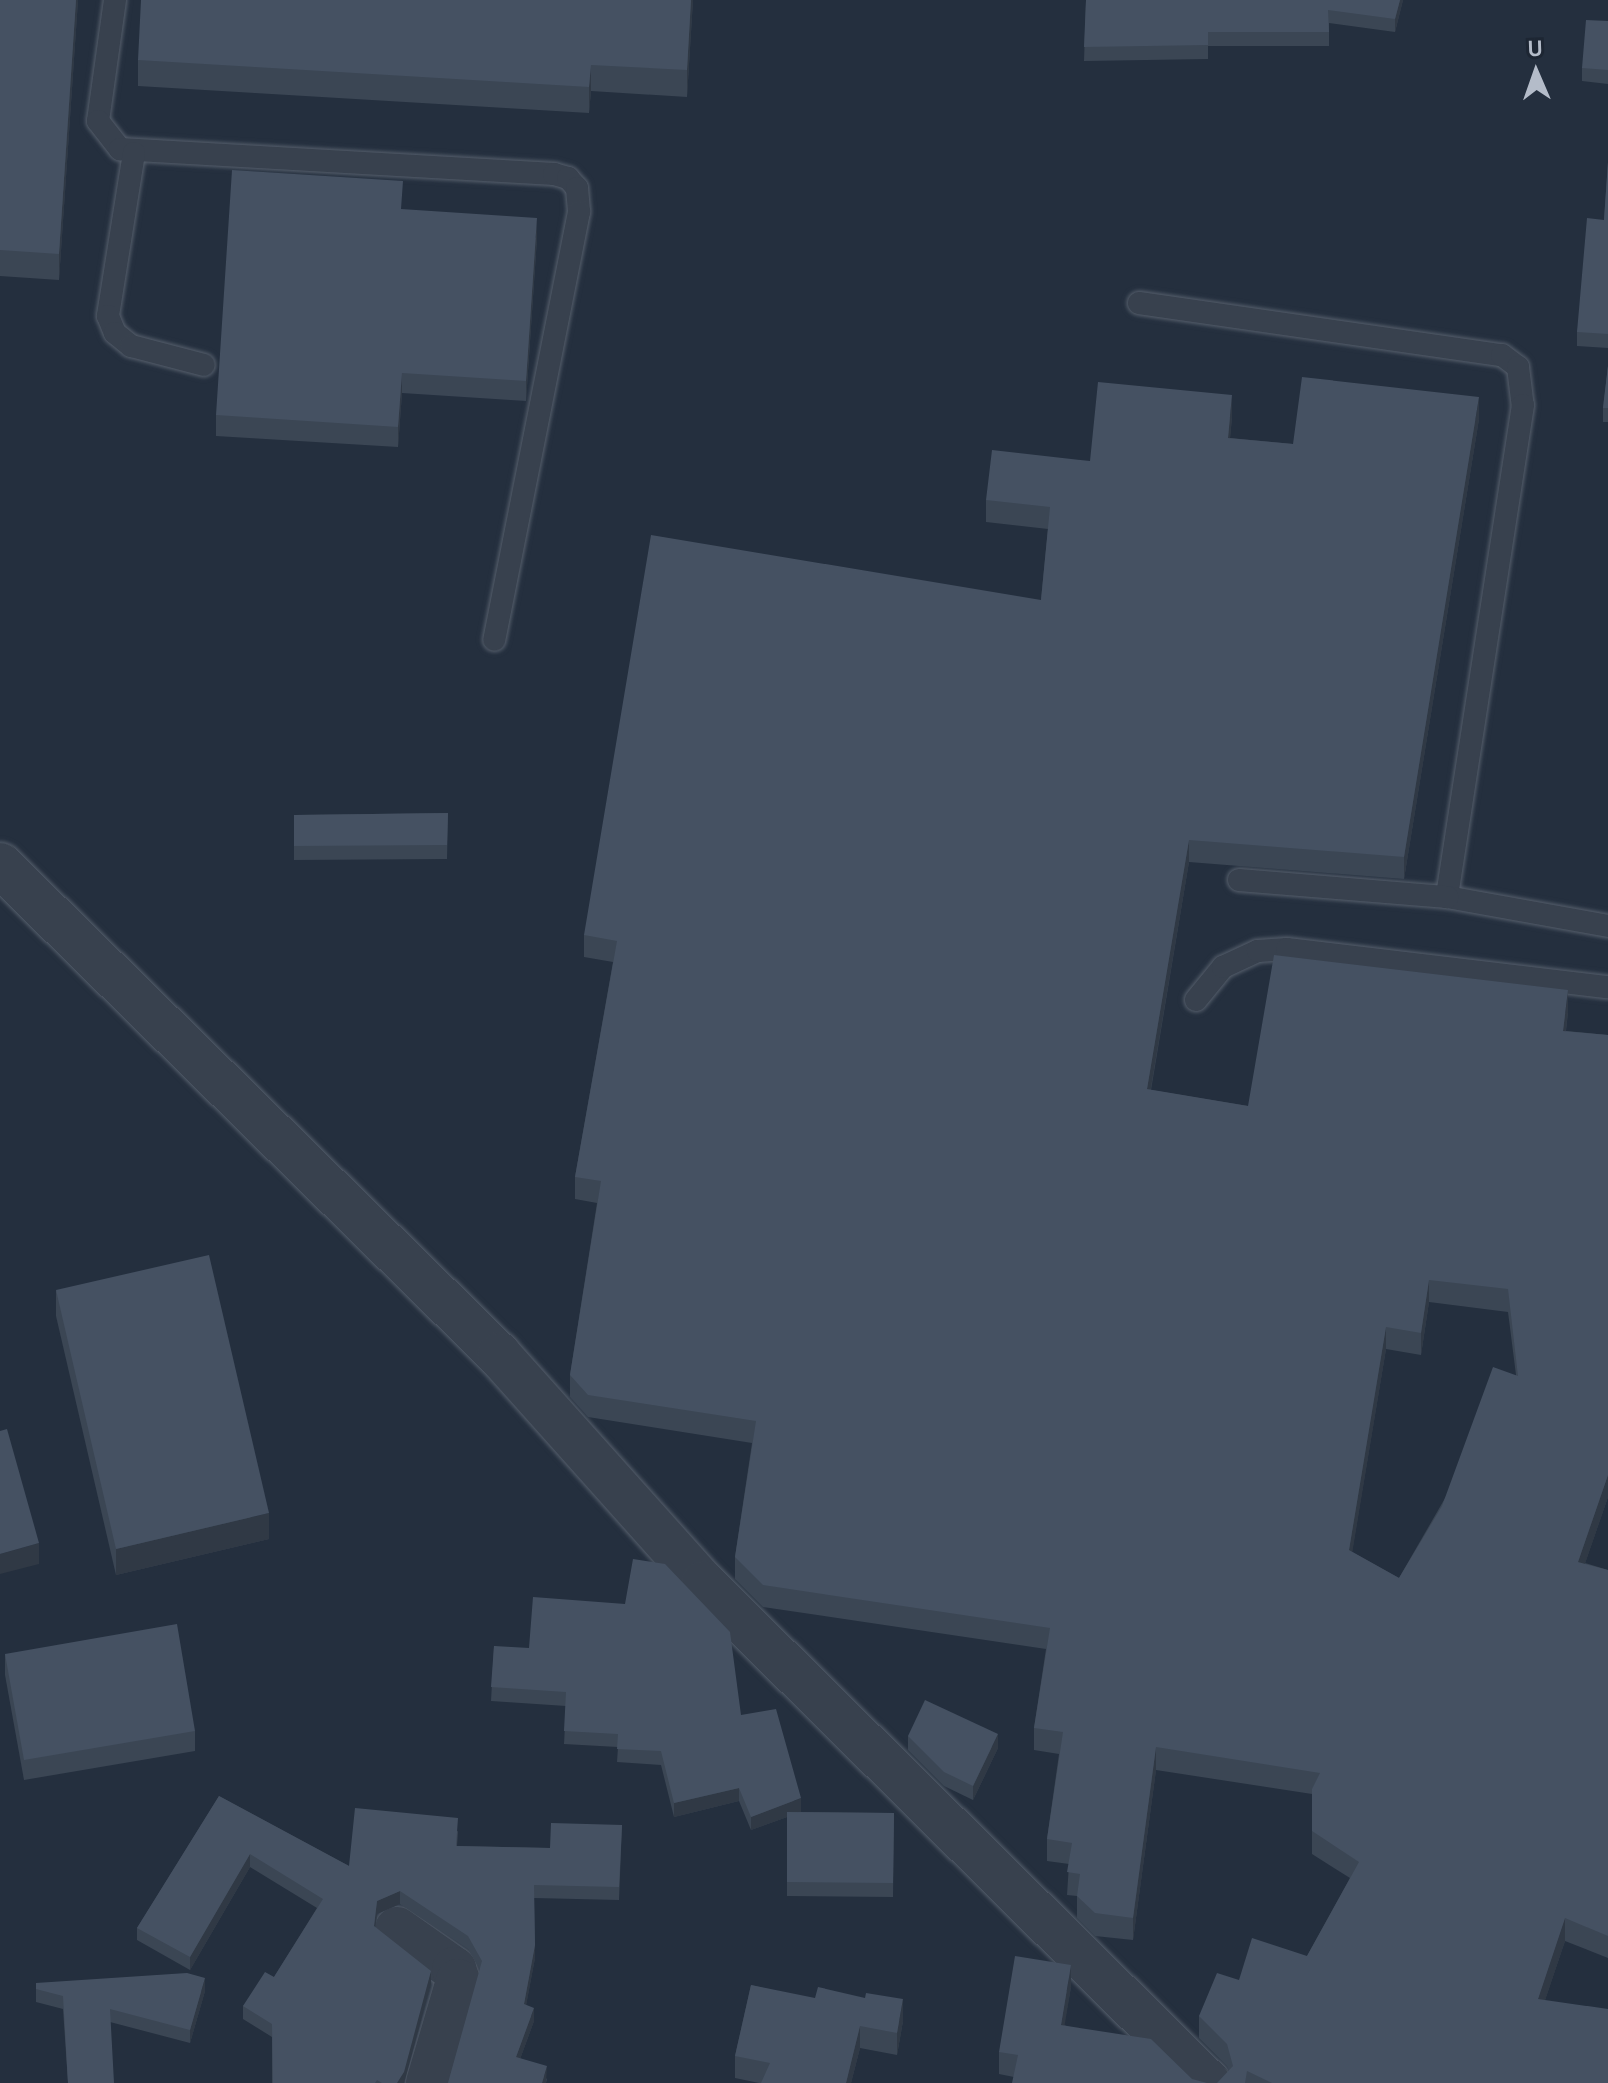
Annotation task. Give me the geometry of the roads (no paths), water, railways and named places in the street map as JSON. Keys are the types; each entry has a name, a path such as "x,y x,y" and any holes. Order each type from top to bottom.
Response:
{"street":[{"path":"0,865 499,1355 703,1583 1209,2083"},
{"path":"397,1929 454,1969 458,1981 428,2083"}],"lane":[{"path":"115,0 98,121 120,149 134,153 554,174 577,188 579,212 494,640"},
{"path":"134,153 108,316 115,333 131,346 204,365"},
{"path":"1139,303 1502,355 1518,367 1524,385 1523,405 1447,897"},
{"path":"1239,880 1447,897 1608,926"},
{"path":"1196,1000 1223,967 1258,951 1287,949 1608,987"}]}
